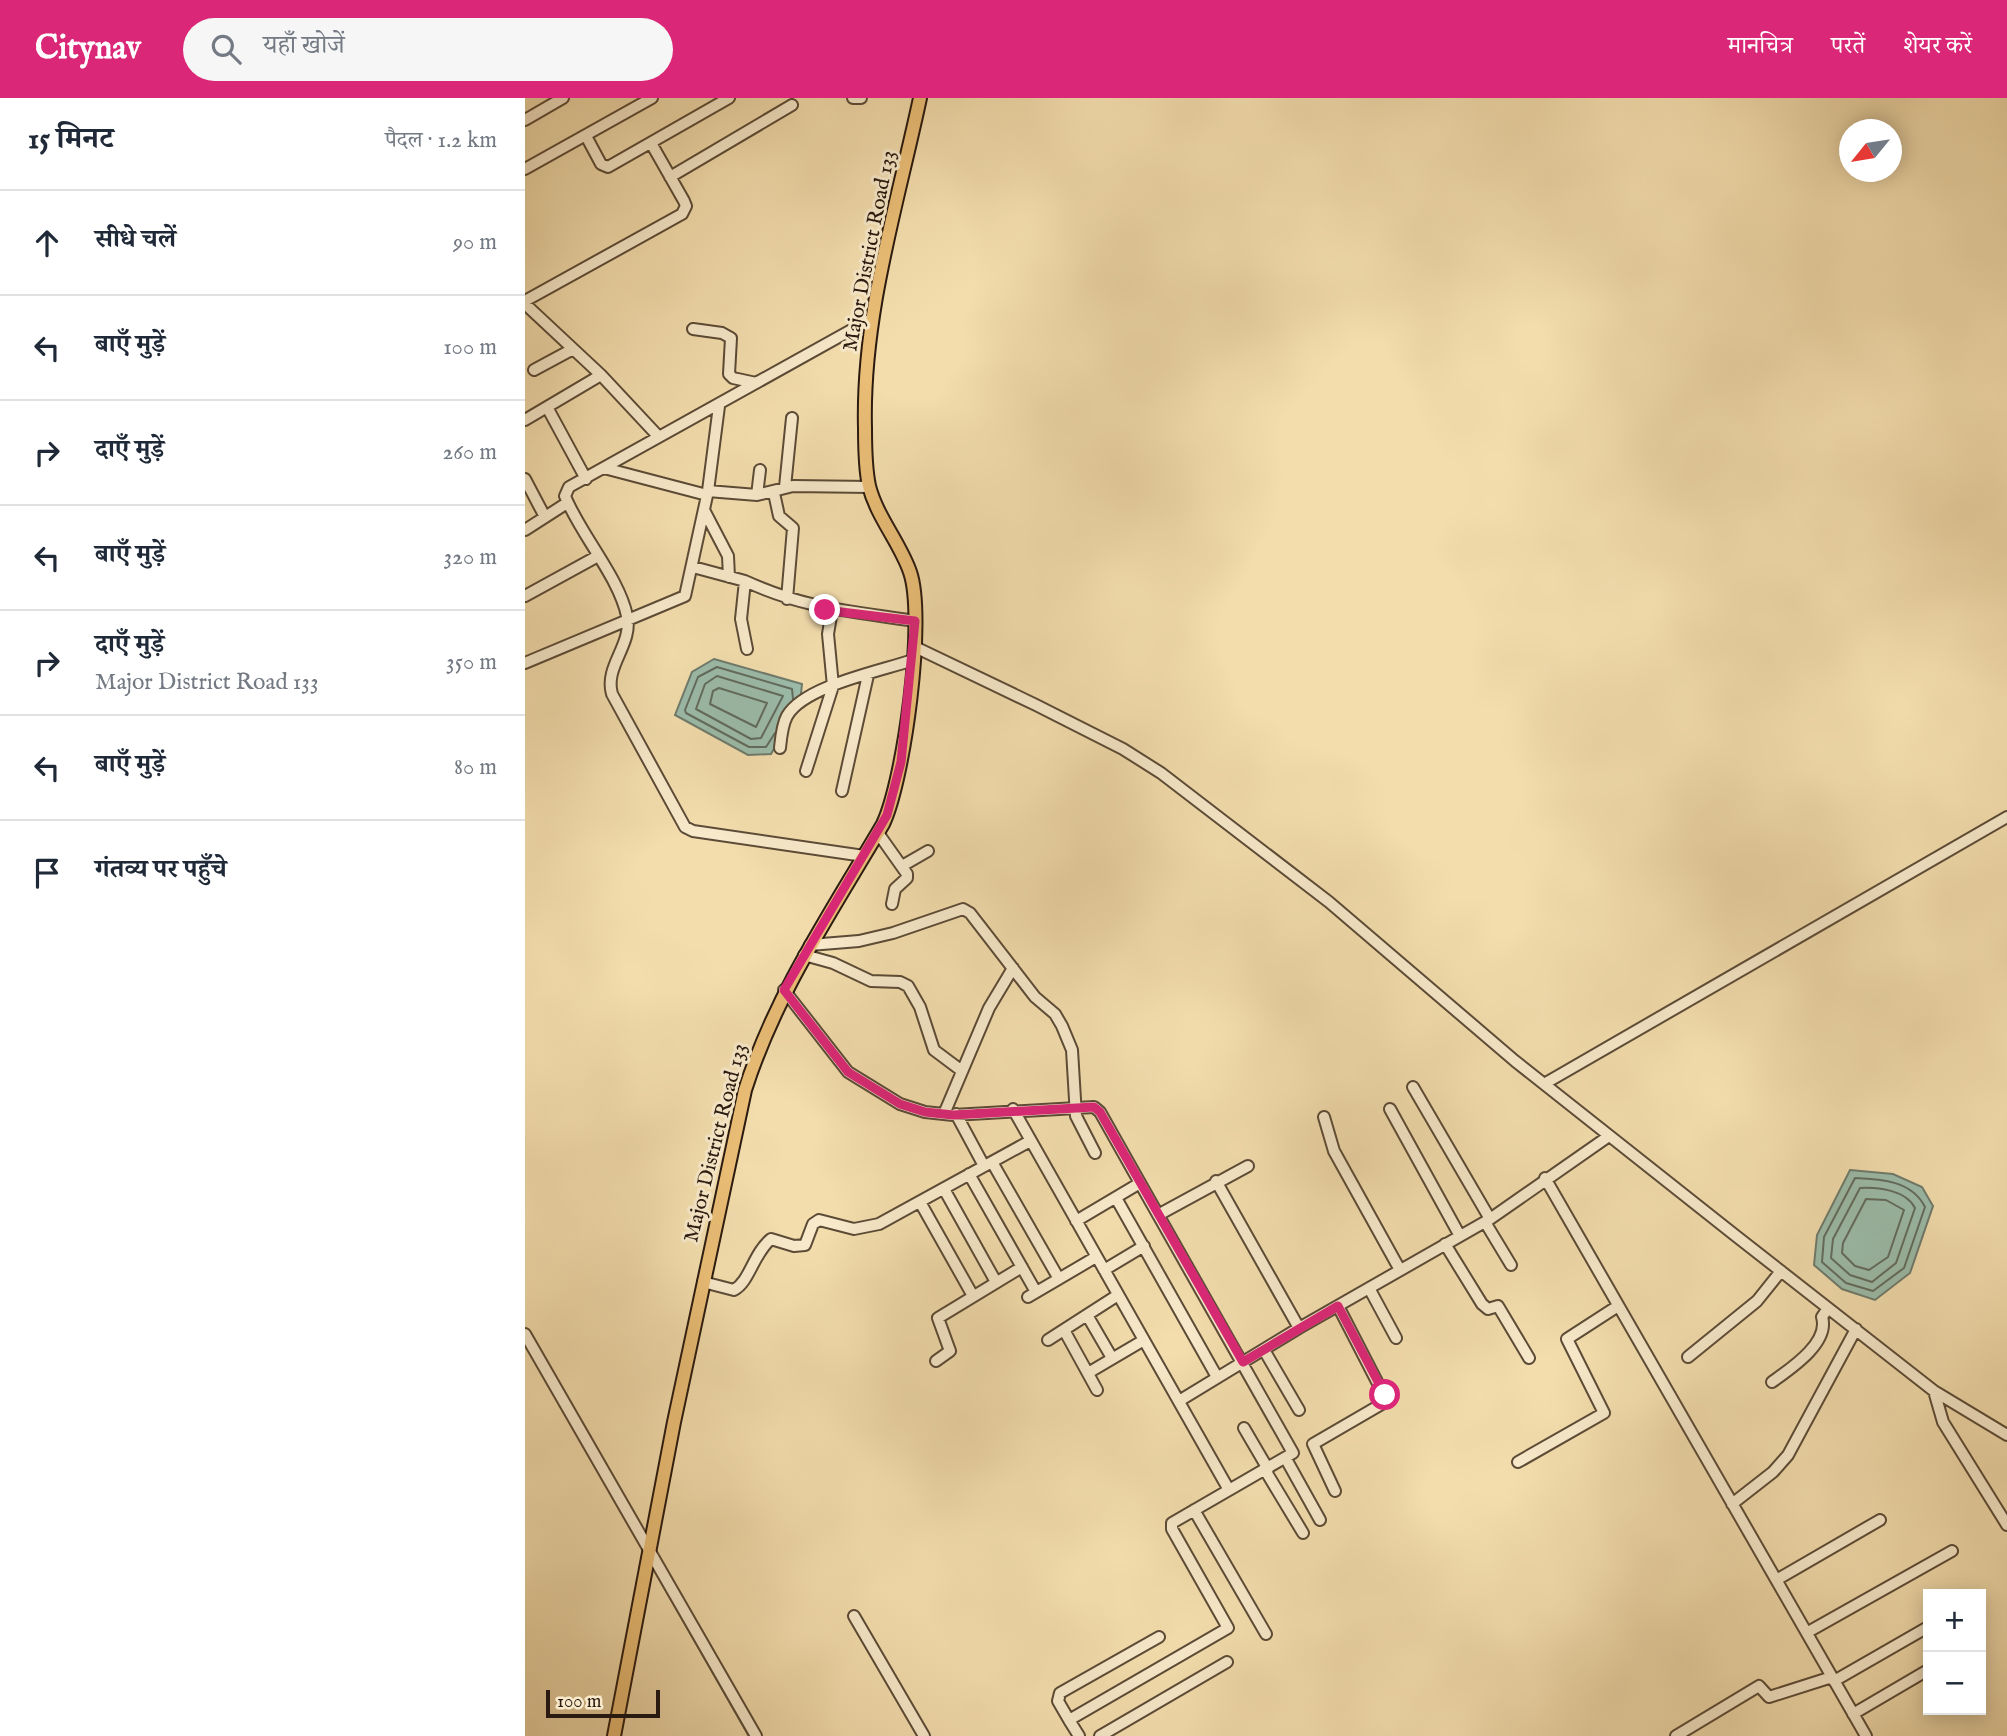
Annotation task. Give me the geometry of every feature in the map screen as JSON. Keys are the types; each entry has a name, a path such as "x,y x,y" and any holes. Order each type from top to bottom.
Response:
{"main road":[{"name":"Major District Road 133","path":"614,1736 648,1550 745,1090 761,1040 784,990 878,832 887,815 899,777 914,654 915,621 911,574 870,487 865,415 871,319 920,98"}],"street":[{"path":"525,120 563,98"},
{"path":"525,169 652,98"},
{"path":"586,136 603,167 729,98"},
{"path":"853,98 861,98"},
{"path":"670,177 792,104"},
{"path":"651,143 686,206 682,214 525,303 601,375 658,436"},
{"path":"864,856 693,831 685,827 652,772 609,685 628,630 627,618 598,556 568,503 565,490 871,319"},
{"path":"693,329 722,333 731,338 729,374 733,378 756,383"},
{"path":"534,370 573,349"},
{"path":"525,420 601,375"},
{"path":"526,661 685,596 708,493 719,406"},
{"path":"547,407 586,479"},
{"path":"785,486 792,418"},
{"path":"604,468 708,493 757,495 774,493 785,486 870,487"},
{"path":"757,495 759,470"},
{"path":"525,480 545,517"},
{"path":"774,493 779,516 793,528 787,599"},
{"path":"525,530 568,503"},
{"path":"704,510 729,556 729,577"},
{"path":"525,596 598,556"},
{"path":"693,567 745,581 787,599 832,611 915,621"},
{"path":"745,581 741,618 747,649"},
{"path":"806,771 833,686 828,634 832,611"},
{"path":"780,748 786,717 791,711 833,686 868,675 914,654 1036,705 1123,749 1161,774 1329,902 1544,1084 1934,1391 2007,1435"},
{"path":"842,791 868,675"},
{"path":"1544,1084 2007,817"},
{"path":"878,832 902,866 907,878 895,889 892,904"},
{"path":"902,866 928,851"},
{"path":"807,950 893,933 963,909 970,913 1062,1027 1072,1050 1078,1122 1095,1153"},
{"path":"807,950 871,981 900,982 908,986 920,1007 934,1050 963,1071"},
{"path":"944,1114 989,1008 1013,968"},
{"path":"784,990 848,1072 900,1104 944,1114 1087,1105 1100,1112 1293,1451 1286,1459 1172,1523 1172,1529 1228,1628 1069,1720"},
{"path":"1413,1087 1511,1265"},
{"path":"1013,1109 1229,1490"},
{"path":"1390,1109 1460,1236"},
{"path":"956,1114 1059,1279"},
{"path":"1324,1117 1334,1151 1399,1270"},
{"path":"1179,1401 1299,1328 1488,1220 1609,1136"},
{"path":"703,1282 734,1290 744,1282 752,1260 771,1238 794,1247 805,1245 813,1224 819,1220 854,1229 868,1227 920,1202 1030,1141"},
{"path":"1158,1215 1216,1181 1248,1166"},
{"path":"969,1174 1022,1267 1032,1295 1096,1257"},
{"path":"1545,1178 1732,1504 1745,1520 1863,1735"},
{"path":"1216,1181 1299,1328"},
{"path":"1076,1221 1140,1183"},
{"path":"944,1189 996,1282"},
{"path":"1116,1198 1217,1377"},
{"path":"920,1202 973,1296"},
{"path":"1445,1244 1482,1304 1488,1309 1498,1306 1529,1358"},
{"path":"1104,1270 1145,1246"},
{"path":"936,1361 950,1351 938,1318 1022,1267"},
{"path":"1688,1357 1757,1301 1781,1271"},
{"path":"1369,1288 1397,1338"},
{"path":"1048,1340 1118,1295"},
{"path":"1335,1491 1313,1444 1387,1401 1338,1306"},
{"path":"1518,1462 1605,1411 1567,1339 1618,1306"},
{"path":"1772,1382 1804,1356 1822,1334 1825,1328 1822,1317 1828,1308"},
{"path":"1087,1315 1112,1358"},
{"path":"1732,1504 1773,1472 1788,1455 1856,1329"},
{"path":"1064,1330 1097,1390"},
{"path":"525,1334 756,1736"},
{"path":"1088,1373 1144,1340"},
{"path":"1264,1350 1299,1410"},
{"path":"1934,1391 1943,1422 2007,1525"},
{"path":"1244,1428 1303,1533"},
{"path":"1286,1459 1319,1520"},
{"path":"1194,1510 1266,1634"},
{"path":"1778,1578 1880,1520"},
{"path":"1808,1632 1952,1551"},
{"path":"855,1616 924,1736"},
{"path":"1676,1736 1760,1686 1769,1698 1833,1679 1923,1630"},
{"path":"1079,1736 1058,1701 1060,1693 1159,1637"},
{"path":"1100,1736 1227,1662"},
{"path":"1853,1714 1923,1673"}],"water":[{"path":"714,659 802,684 800,703 771,754 748,755 675,715 692,672"},
{"path":"1850,1170 1893,1174 1922,1187 1933,1206 1910,1273 1875,1300 1842,1289 1814,1265 1817,1235"}],"waterway":[{"path":"656,1573 749,1736"}],"route":[{"path":"825,610 915,621 915,647 901,762 887,815 784,990 848,1072 900,1104 925,1112 953,1115 1013,1109 1087,1105 1094,1107 1100,1112 1243,1362 1338,1306 1385,1395"}]}
